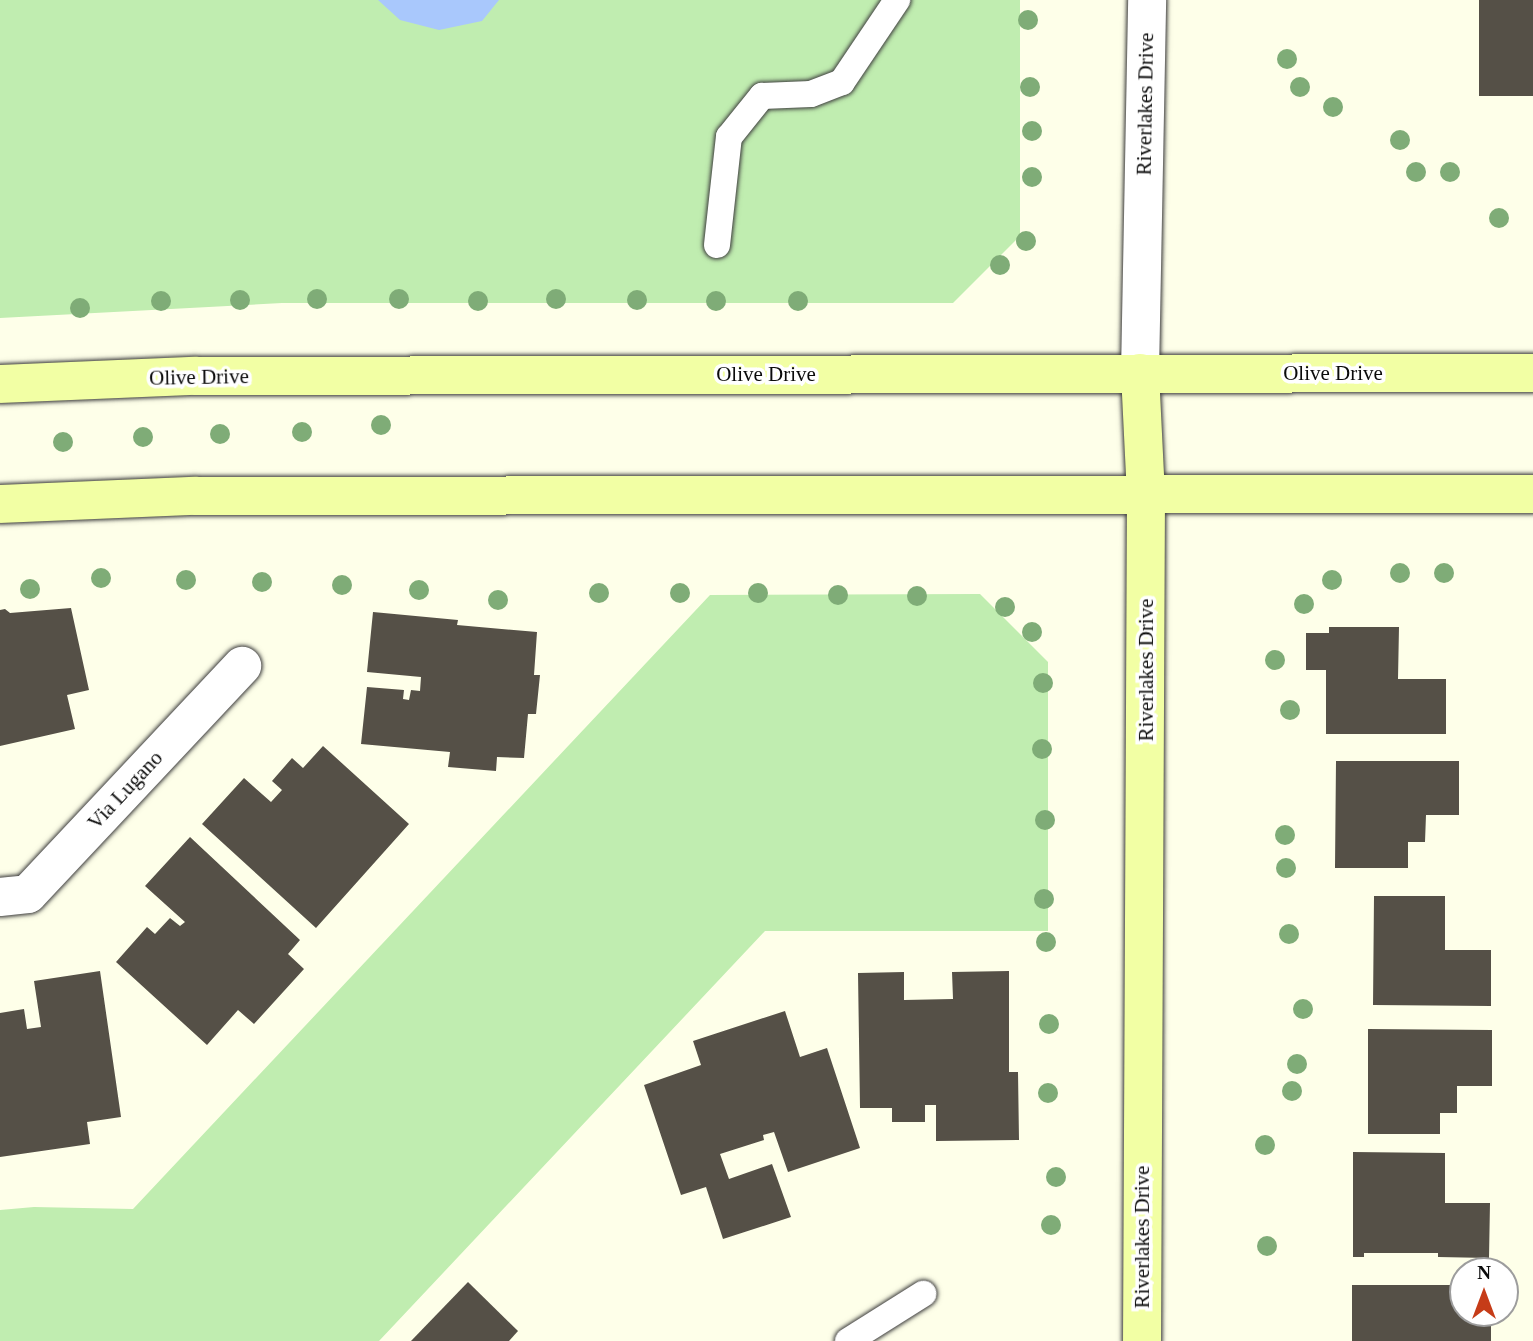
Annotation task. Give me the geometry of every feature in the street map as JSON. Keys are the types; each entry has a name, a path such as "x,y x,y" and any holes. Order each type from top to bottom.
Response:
{"main road":[{"name":"Riverlakes Drive","path":"1140,373 1146,495 1142,1341"},
{"name":"Olive Drive","path":"0,384 194,376 1533,373"},
{"path":"0,504 194,496 1533,494"}],"street":[{"name":"Riverlakes Drive","path":"1140,373 1147,0"},
{"name":"Via Lugano","path":"0,897 28,894 242,666"}],"lane":[{"path":"717,245 729,137 762,96 811,94 842,82 897,0"},
{"path":"848,1341 923,1294"}],"green space":[{"path":"0,0 1020,0 1020,236 953,303 282,303 0,318"},
{"path":"980,594 1048,662 1048,931 765,931 379,1341 0,1341 0,1210 34,1207 133,1209 710,595"}],"water":[{"path":"378,0 499,0 482,21 439,30 400,20"}],"building":[{"path":"1479,0 1533,0 1533,96 1479,96"},
{"path":"71,608 89,690 67,695 75,729 0,746 0,610 5,609 10,613"},
{"path":"373,612 458,620 457,625 537,632 534,675 540,675 536,714 528,714 524,758 497,757 496,771 448,767 450,752 361,744 367,687 404,690 403,699 409,700 411,690 420,691 421,677 367,672"},
{"path":"1329,627 1399,627 1398,679 1446,679 1446,734 1326,734 1326,670 1306,670 1306,633 1329,633"},
{"path":"323,746 409,824 316,928 202,824 244,778 271,802 282,790 272,781 292,758 303,768"},
{"path":"1336,761 1459,761 1459,815 1426,815 1425,842 1408,842 1408,868 1335,868"},
{"path":"190,837 300,940 288,954 304,969 254,1024 238,1010 207,1045 116,962 147,927 155,934 170,918 180,926 185,922 145,886"},
{"path":"1374,896 1445,896 1445,950 1491,950 1491,1006 1373,1005"},
{"path":"100,971 121,1117 87,1122 90,1144 0,1157 0,1013 24,1009 27,1029 41,1027 34,981"},
{"path":"1009,971 1009,1072 1018,1072 1019,1140 936,1141 936,1105 925,1105 925,1122 892,1122 892,1108 860,1108 858,973 904,972 904,1000 953,999 952,972"},
{"path":"785,1011 800,1057 827,1048 860,1148 788,1172 774,1132 763,1135 764,1140 720,1154 729,1179 772,1164 791,1217 723,1239 706,1187 681,1195 644,1085 701,1065 693,1041"},
{"path":"1368,1029 1492,1030 1492,1086 1457,1086 1457,1113 1440,1113 1440,1134 1368,1134"},
{"path":"1353,1152 1445,1153 1445,1203 1490,1203 1489,1257 1438,1257 1438,1253 1364,1253 1364,1257 1353,1257"},
{"path":"468,1282 518,1331 509,1341 411,1341"},
{"path":"1352,1285 1449,1285 1449,1327 1491,1327 1491,1341 1352,1341"}]}
